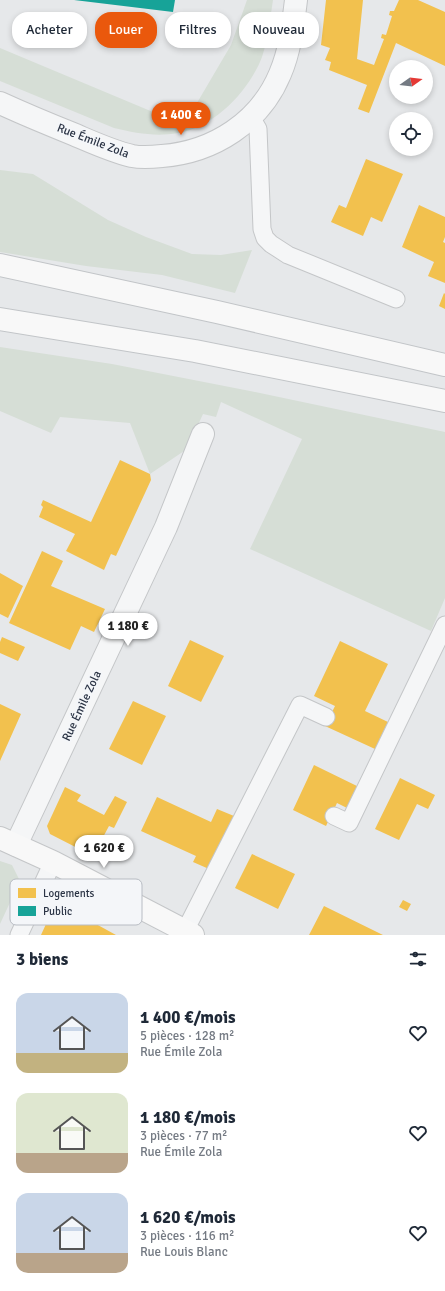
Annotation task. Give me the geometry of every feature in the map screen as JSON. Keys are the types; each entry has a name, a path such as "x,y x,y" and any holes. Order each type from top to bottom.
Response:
{"main road":[{"path":"0,265 217,312 445,365"},
{"path":"0,319 195,351 445,401"},
{"path":"8,842 53,862 86,879"},
{"path":"142,908 189,933"}],"street":[{"name":"Rue Émile Zola","path":"0,104 99,145 134,156 173,155 197,150 230,134 251,117 267,98 280,73 290,39 296,0"},
{"name":"Rue Émile Zola","path":"8,842 166,527 203,434"}],"lane":[{"path":"251,117 258,129 262,229 266,238 271,244 288,255 396,299"},
{"path":"334,816 349,823 445,626"},
{"path":"189,933 300,705 326,718"},
{"path":"45,879 53,862"},
{"path":"19,935 24,925"}],"shaded area":[{"path":"247,0 273,0 271,12 243,12"},
{"path":"239,22 239,48 264,48 262,57 249,82 229,106 217,115 192,129 178,133 138,133 114,128 0,81 0,48 184,125 229,48 231,48"},
{"path":"0,170 33,174 108,220 146,237 192,254 221,255 252,250 235,293 162,275 86,266 0,252"},
{"path":"0,347 112,364 445,432 445,598 431,631 250,549 302,439 221,402 216,417 203,414 187,449 150,474 130,423 60,417 51,433 0,411"},
{"path":"0,861 12,865 19,879 10,879 10,902 0,924"}],"building: Logements":[{"path":"326,0 363,0 357,59 374,65 384,39 381,38 382,34 386,35 392,16 389,15 390,11 394,11 399,0 418,0 445,12 445,66 396,43 369,113 358,109 367,85 329,70 331,62 325,60 330,48 321,45"},
{"path":"366,159 403,174 382,222 371,217 363,236 331,222 339,205 346,208"},
{"path":"419,205 445,217 445,237 443,242 445,243 445,283 428,276 434,262 402,247"},
{"path":"444,293 445,294 445,309 439,306"},
{"path":"120,460 150,474 151,480 116,556 111,554 104,570 66,551 75,534 39,517 43,507 41,505 43,500 91,522"},
{"path":"42,551 63,561 51,586 105,609 94,632 81,626 70,650 9,623"},
{"path":"0,573 23,586 8,618 0,614"},
{"path":"2,637 25,647 18,661 0,653 0,642"},
{"path":"190,640 224,656 201,702 168,686"},
{"path":"340,641 388,664 365,711 388,722 375,749 325,726 335,706 314,696"},
{"path":"133,701 166,716 142,765 109,749"},
{"path":"0,704 21,714 0,761"},
{"path":"314,765 359,787 349,809 337,803 326,826 293,810"},
{"path":"400,778 435,795 428,809 417,804 399,840 375,829"},
{"path":"65,787 81,795 77,801 104,815 115,796 127,802 114,828 109,826 93,856 50,834 47,826"},
{"path":"157,797 211,822 217,809 234,816 209,869 193,862 196,856 141,831"},
{"path":"252,854 295,874 278,909 235,888"},
{"path":"403,900 411,904 407,911 399,907"},
{"path":"324,906 383,935 309,935"},
{"path":"46,925 98,925 116,935 41,935"}],"building: Public":[{"path":"74,0 175,0 173,12"}]}
